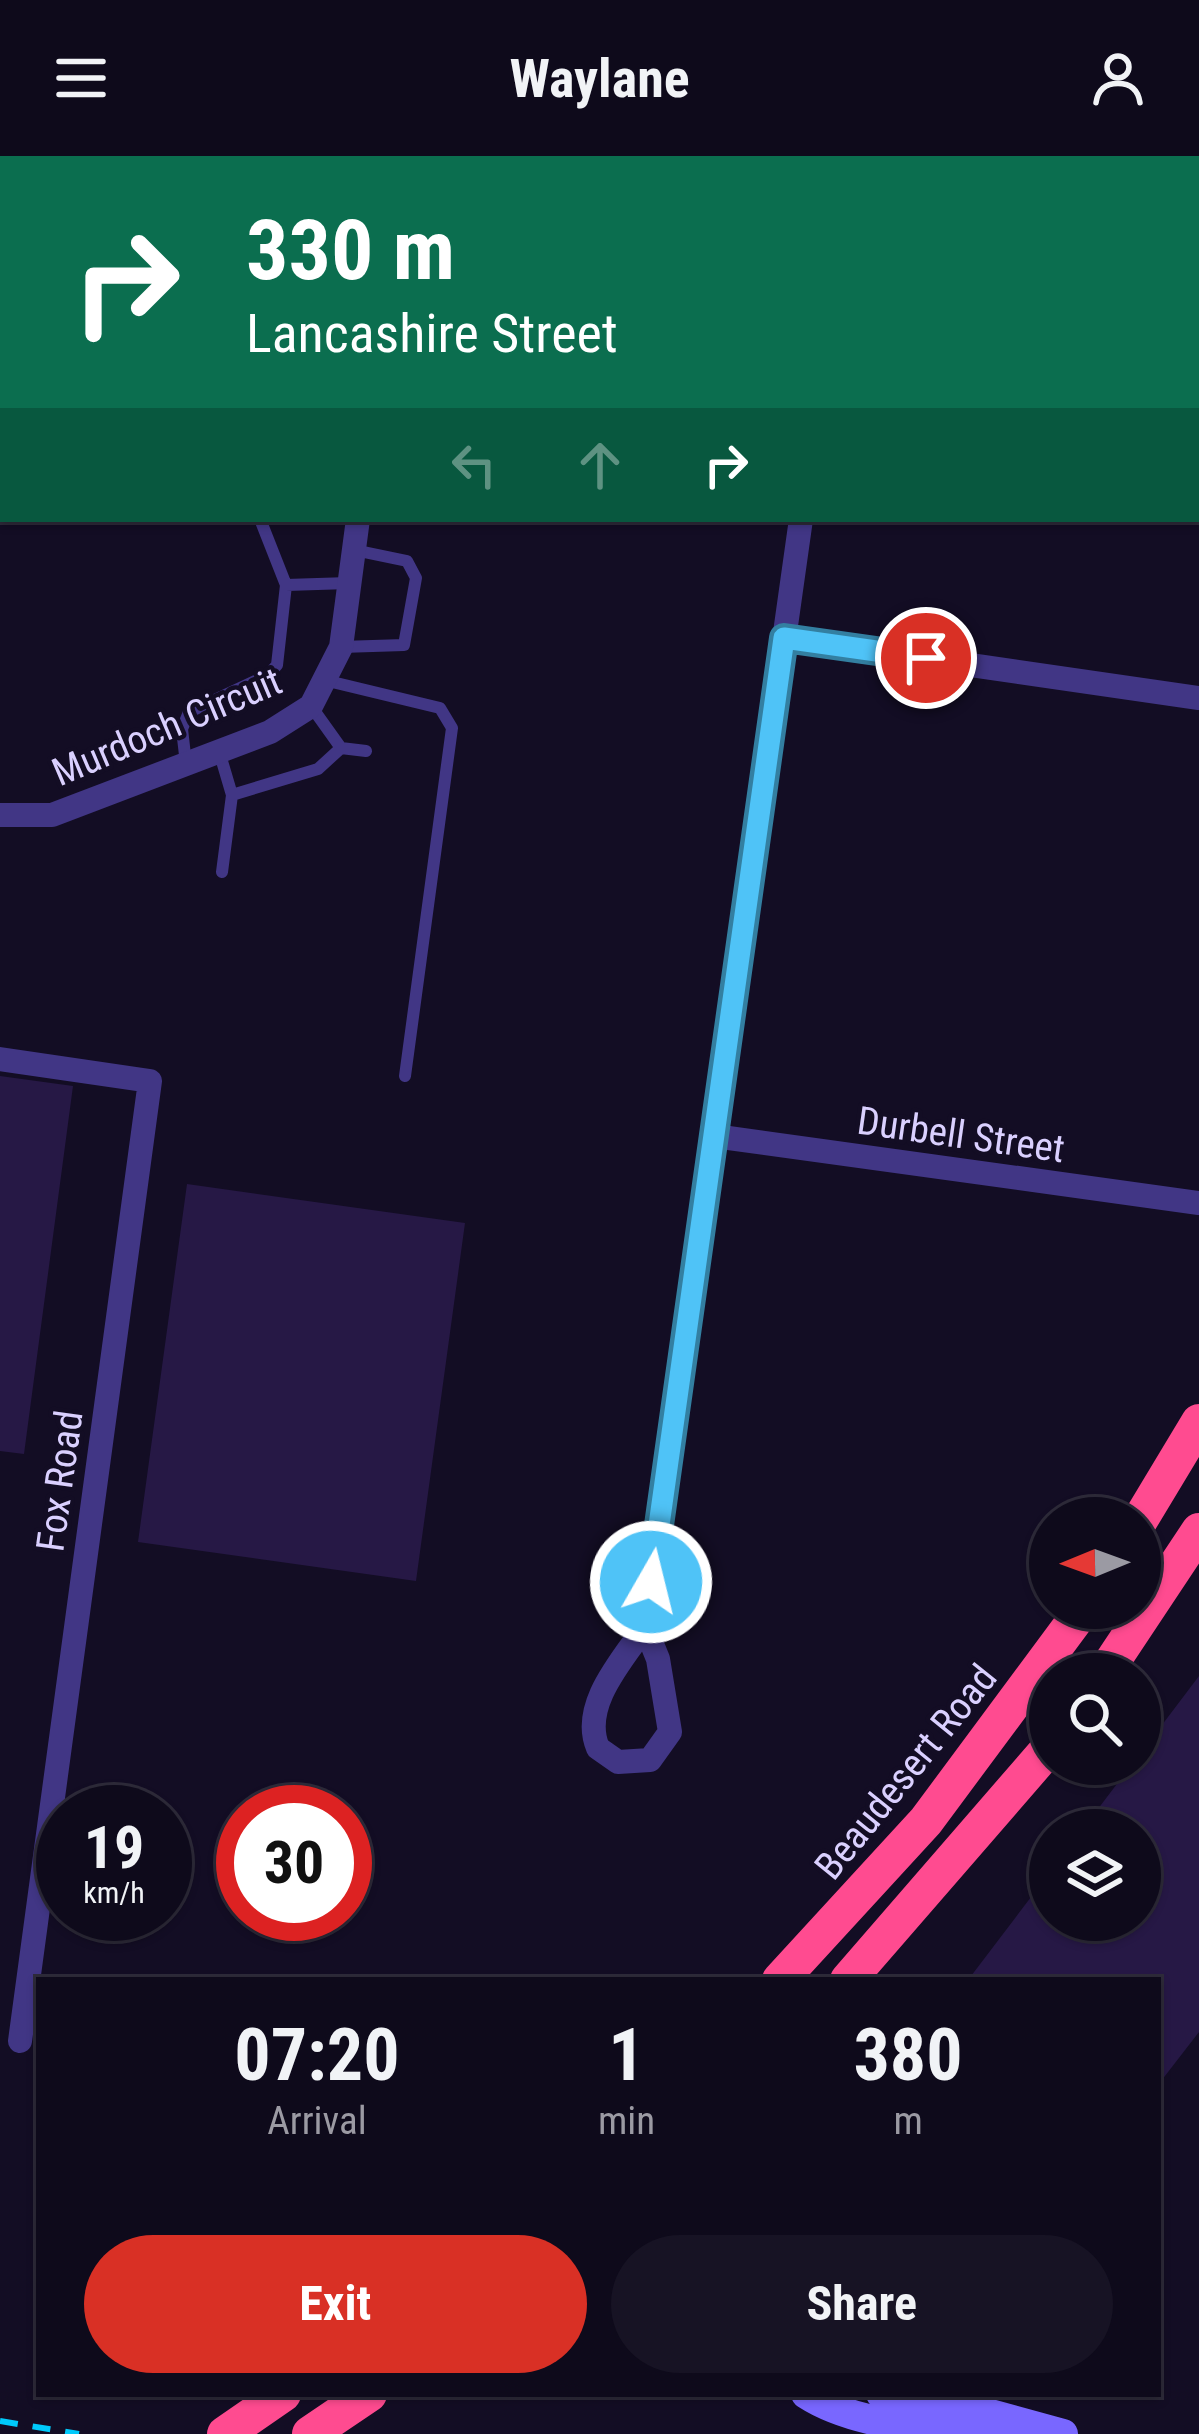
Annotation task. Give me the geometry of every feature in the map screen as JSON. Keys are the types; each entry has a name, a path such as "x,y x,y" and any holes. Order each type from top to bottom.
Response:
{"highway":[{"path":"1154,1497 1199,1422"},
{"path":"1118,1653 1199,1532"},
{"name":"Beaudesert Road","path":"783,1977 938,1806 1069,1629"},
{"path":"851,1977 1029,1771"},
{"path":"225,2434 279,2397"},
{"path":"310,2434 365,2397"}],"street":[{"name":"Murdoch Circuit","path":"0,815 52,815 219,752 290,722 311,706 328,681 341,647 358,522"},
{"path":"645,1627 658,1659 670,1732 650,1760 618,1762 598,1748 593,1721 598,1701 645,1627 801,522"},
{"path":"784,638 1199,698"},
{"name":"Fox Road","path":"0,1059 150,1081 20,2041"},
{"name":"Durbell Street","path":"714,1136 1199,1203"},
{"path":"813,2397 854,2414 970,2434 1048,2432"},
{"path":"898,2397 972,2409 1048,2432"}],"lane":[{"path":"186,764 182,729 189,712 268,675 277,665 286,585 261,522"},
{"path":"341,647 404,645 416,578 407,561 354,550"},
{"path":"286,585 350,583"},
{"path":"328,681 440,708 452,728 404,1076"},
{"path":"311,706 340,748 366,751"},
{"path":"232,795 318,769 340,748"},
{"path":"219,752 232,795 222,872"}],"building":[{"path":"0,1076 73,1086 24,1454 0,1451"},
{"path":"187,1184 465,1223 416,1581 138,1542"},
{"path":"1199,1676 1199,2032 1161,2081 1161,1977 970,1977 1029,1900 1029,1941 1161,1941 1161,1809 1098,1809 1116,1785 1161,1785 1161,1726"}],"railway":[{"path":"0,2421 79,2434"}],"route":[{"path":"651,1582 784,638 926,658"}]}
